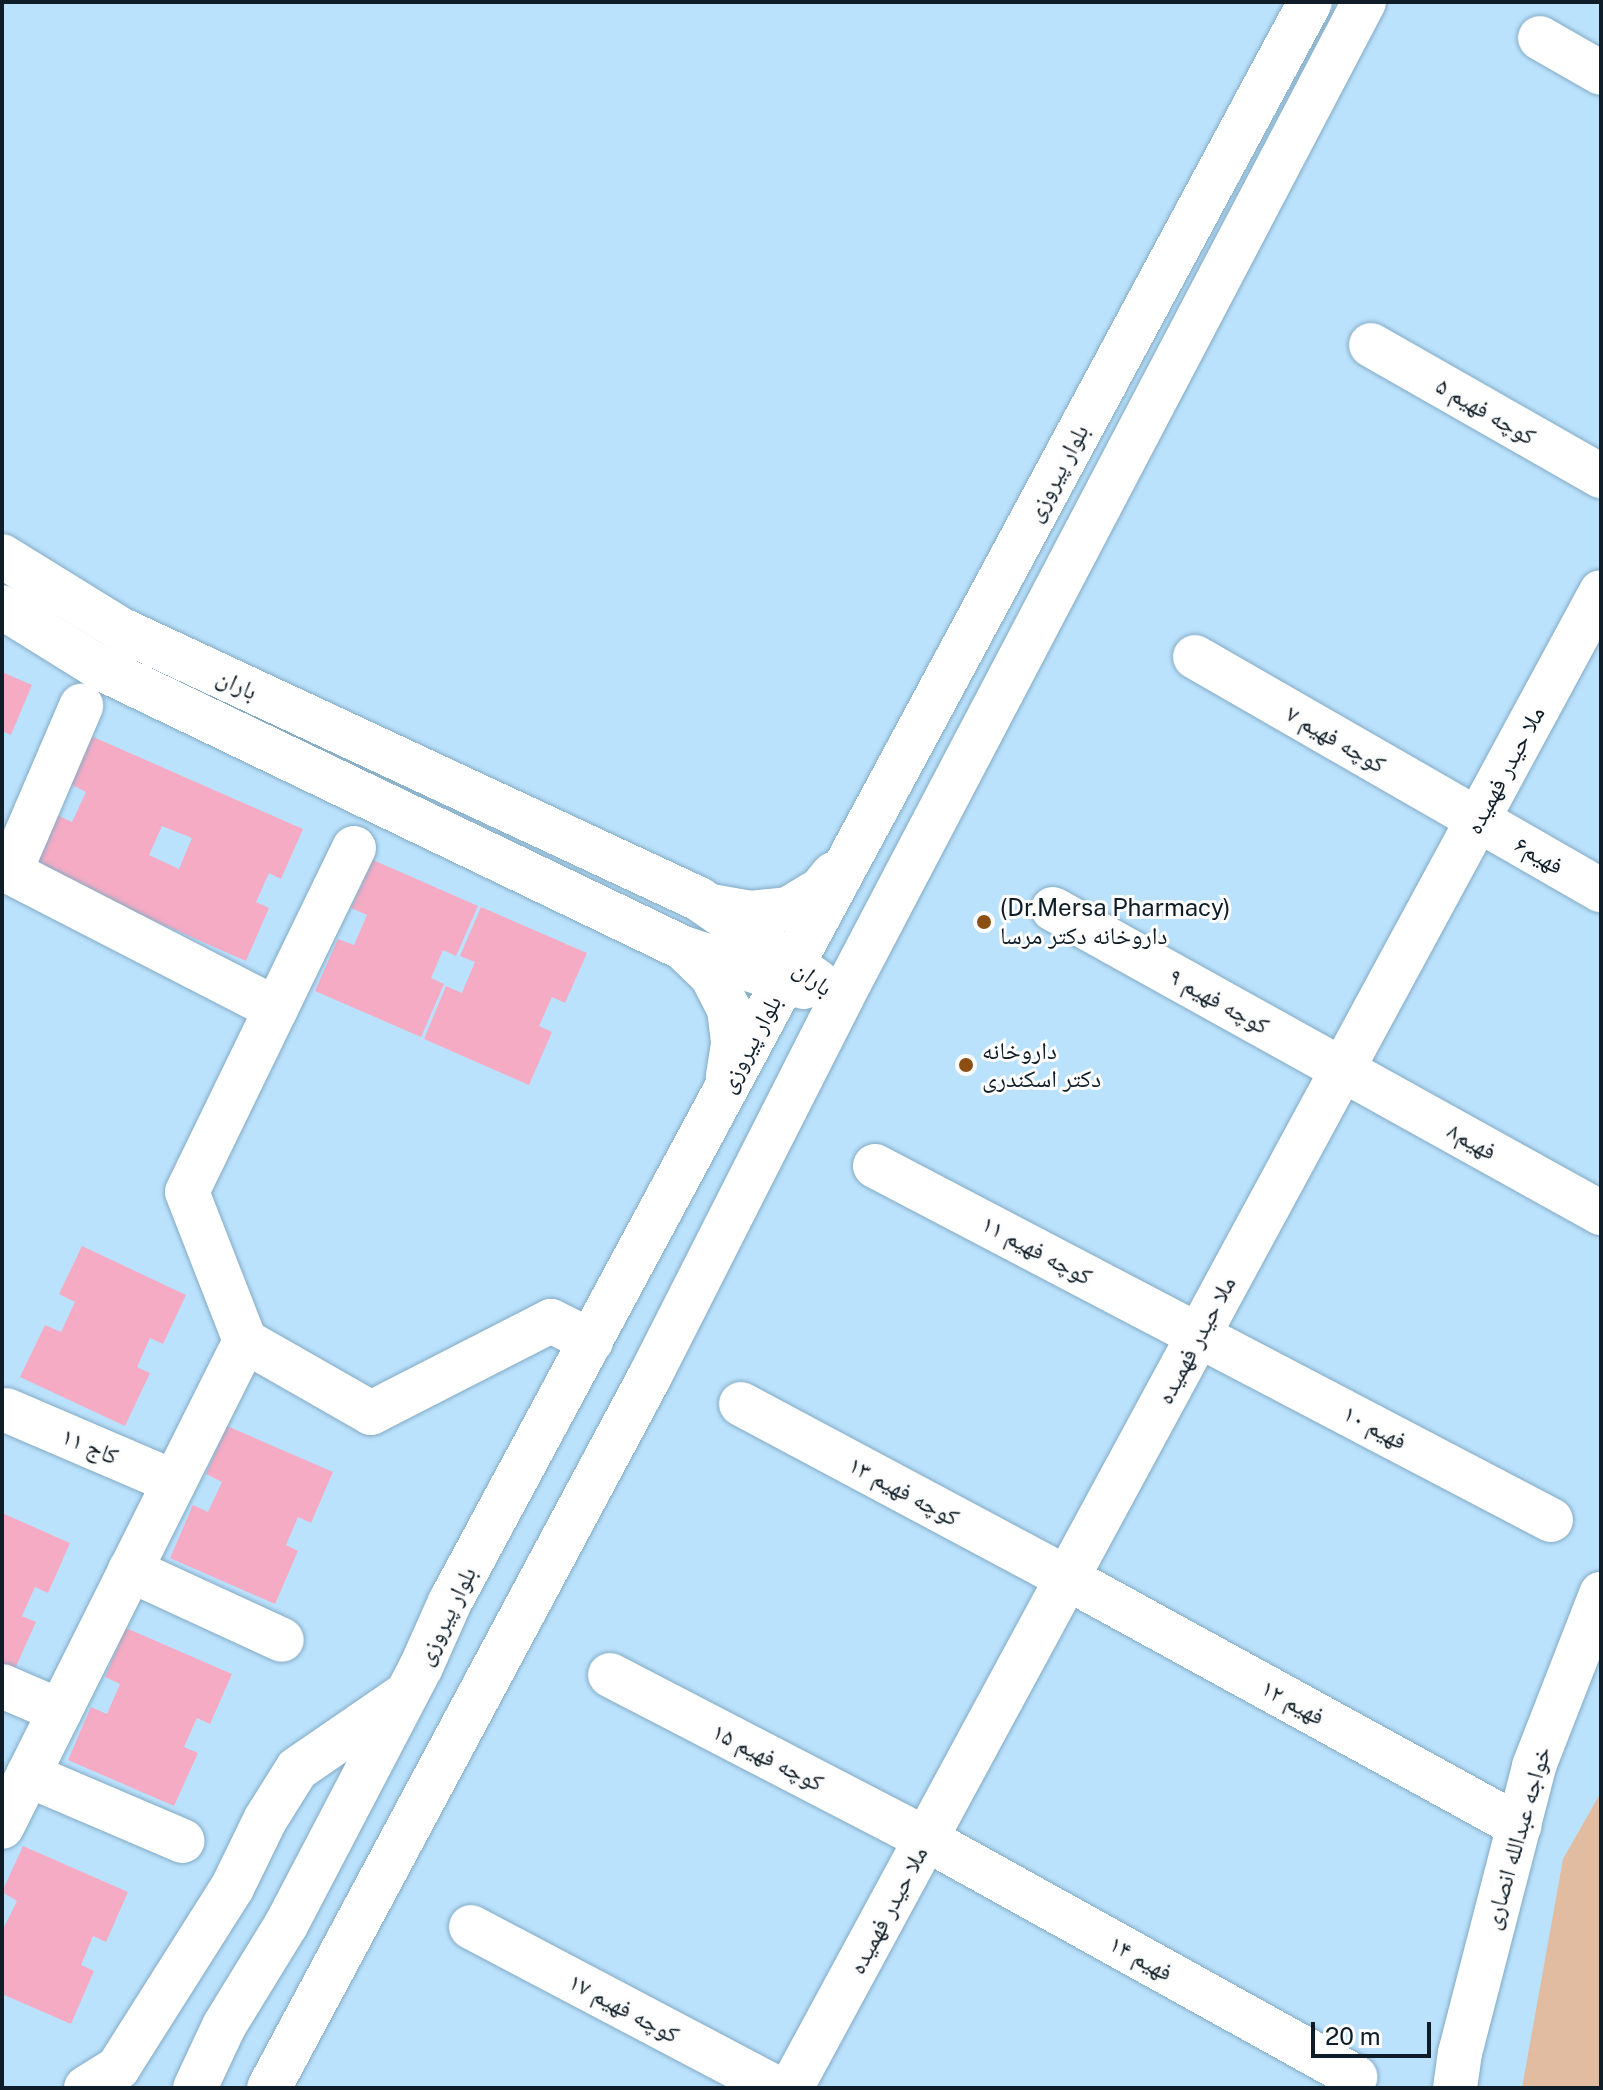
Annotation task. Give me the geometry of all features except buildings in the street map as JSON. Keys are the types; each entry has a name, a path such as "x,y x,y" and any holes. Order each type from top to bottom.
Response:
{"street":[{"name":"بلوار پیروزی","path":"195,2088 224,2026 286,1925 408,1692 450,1602 1310,2"},
{"path":"269,2088 650,1376 841,999 1364,2"},
{"path":"1540,38 1601,73"},
{"name":"کوچه فهیم ۵","path":"1371,345 1601,476"},
{"name":"باران","path":"2,556 120,629 709,905 789,972 841,999"},
{"name":"ملا حیدر فهمیده","path":"791,2088 1601,592"},
{"name":"باران","path":"2,607 100,668 683,948 789,972"},
{"name":"کوچه فهیم ۷","path":"1195,657 1478,820"},
{"path":"81,706 6,870 276,1009"},
{"name":"فهیم۶","path":"1478,820 1601,890"},
{"path":"709,905 750,913 788,909 821,889 856,847"},
{"path":"354,848 187,1192 245,1341 371,1413 551,1321 591,1341"},
{"name":"کوچه فهیم ۹","path":"1053,909 1343,1070"},
{"path":"683,948 712,976 729,1009 733,1044 727,1088"},
{"name":"فهیم۸","path":"1343,1070 1601,1213"},
{"name":"کوچه فهیم ۱۱","path":"875,1166 1199,1335"},
{"name":"فهیم ۱۰","path":"1199,1335 1551,1520"},
{"path":"2,1827 245,1341"},
{"name":"کوچه فهیم ۱۳","path":"741,1404 1067,1578"},
{"name":"کاج ۱۱","path":"6,1410 174,1482"},
{"path":"130,1570 282,1640"},
{"name":"فهیم ۱۲","path":"1067,1578 1519,1826"},
{"name":"خواجه عبدالله انصاری","path":"1455,2088 1460,2053 1534,1766 1601,1594"},
{"name":"کوچه فهیم ۱۵","path":"610,1675 926,1839"},
{"path":"2,1686 60,1711"},
{"path":"86,2088 118,2068 232,1888 265,1820 297,1769 408,1692"},
{"path":"28,1775 183,1841"},
{"name":"فهیم ۱۴","path":"926,1839 1355,2077"},
{"name":"کوچه فهیم ۱۷","path":"471,1927 776,2088"}],"shaded area":[{"path":"1601,1792 1601,2088 1522,2088 1563,1859"}],"place":[{"name":"(Dr.Mersa Pharmacy) داروخانه دکتر مرسا","path":"984,922"},
{"name":"داروخانه دکتر اسکندری","path":"966,1065"}]}
